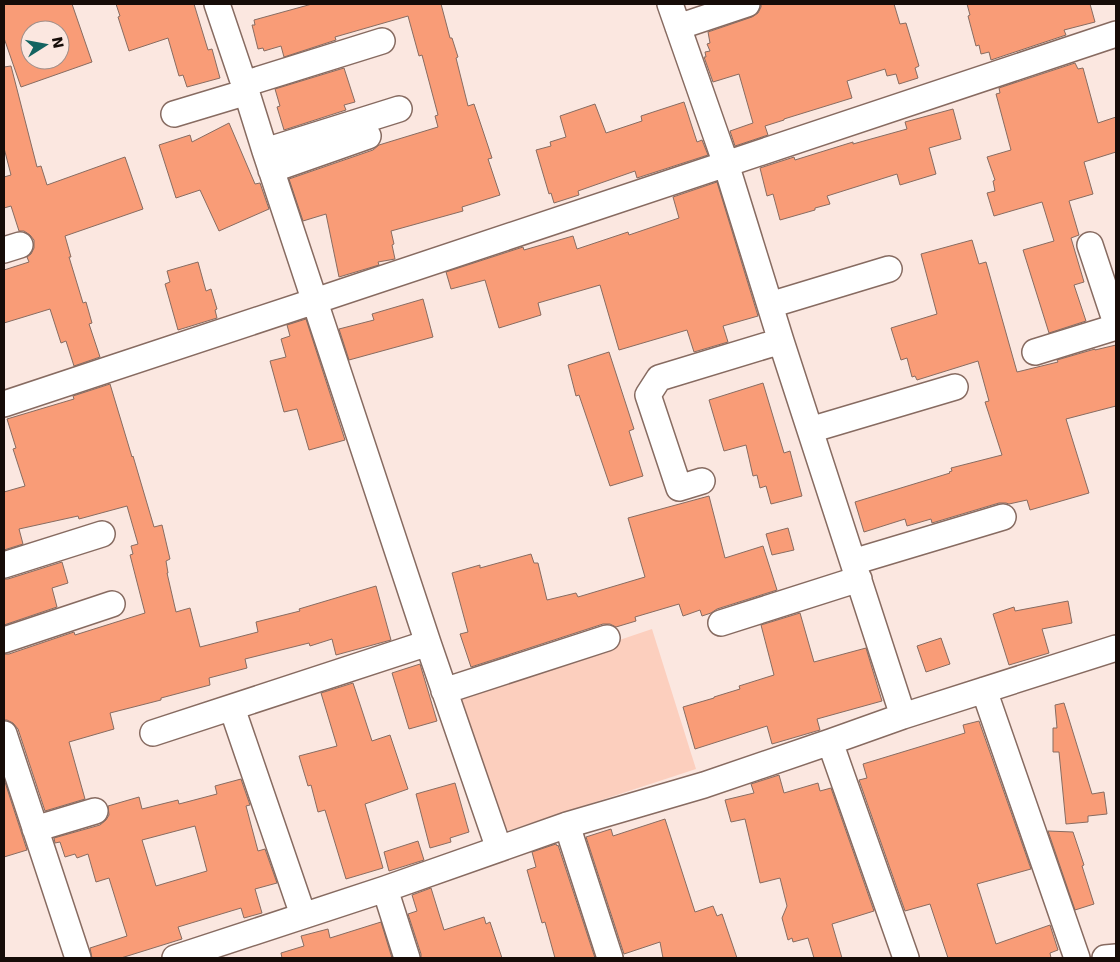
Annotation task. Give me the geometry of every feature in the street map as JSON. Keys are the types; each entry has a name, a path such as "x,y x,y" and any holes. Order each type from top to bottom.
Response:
{"street":[{"path":"217,4 428,644 500,849"},
{"path":"670,4 726,164 781,341 903,716"},
{"path":"678,27 747,4"},
{"path":"4,404 1116,34"},
{"path":"174,114 382,41"},
{"path":"268,160 401,117"},
{"path":"1090,245 1116,323"},
{"path":"770,305 889,269"},
{"path":"1035,352 1116,328"},
{"path":"681,488 648,395 659,378 781,341"},
{"path":"810,430 955,387"},
{"path":"721,623 1002,517"},
{"path":"4,565 102,534"},
{"path":"4,640 112,604"},
{"path":"444,691 608,638"},
{"path":"153,733 428,644"},
{"path":"181,957 385,889 567,825 704,785 903,716 1116,648"},
{"path":"984,690 1077,958"},
{"path":"232,708 303,916"},
{"path":"4,734 78,958"},
{"path":"830,742 906,958"},
{"path":"35,829 94,811"},
{"path":"567,825 610,958"},
{"path":"385,889 408,958"},
{"path":"1105,958 1116,957"}],"shaded area":[{"path":"652,629 696,769 510,830 500,829 454,696"}],"building":[{"path":"4,4 72,4 92,62 70,70 70,20 20,20 20,70 69,70 21,87 4,38"},
{"path":"116,4 194,4 208,50 212,49 220,78 187,87 183,75 179,76 168,38 129,51 118,17 120,16"},
{"path":"312,4 441,4 450,38 452,38 458,57 456,58 468,106 474,104 492,158 488,159 500,195 462,207 463,211 391,231 395,259 378,262 379,265 339,277 326,214 303,221 289,179 373,150 379,145 438,127 435,116 438,115 422,55 419,56 408,16 335,37 336,40 284,57 281,46 264,51 263,48 258,49 252,25 255,25 254,20"},
{"path":"761,4 894,4 900,24 906,23 919,66 915,68 918,78 899,84 896,74 887,76 885,69 847,81 852,98 765,126 768,135 735,146 730,131 753,123 739,74 713,82 704,57 706,57 705,52 710,51 707,44 710,43 708,32 752,17 758,13"},
{"path":"967,4 1090,4 1095,22 1064,30 1066,35 991,60 989,52 981,54 979,45 976,46 968,16 970,15"},
{"path":"1075,63 1078,69 1083,68 1098,123 1116,117 1116,152 1084,162 1093,194 1069,201 1079,235 1071,238 1084,282 1074,285 1086,321 1049,333 1023,250 1054,241 1042,202 994,216 987,193 995,191 993,181 995,180 987,157 1011,150 996,94 1000,93 999,88"},
{"path":"11,66 37,167 41,166 47,185 125,157 143,209 65,236 71,257 69,257 83,303 86,302 92,323 89,324 100,357 74,366 66,341 61,343 50,309 4,323 4,270 29,262 27,257 34,248 34,240 30,235 24,231 19,231 11,206 4,208 4,177 11,175 4,148 4,67"},
{"path":"344,68 355,102 344,105 346,110 284,130 277,107 280,106 275,89"},
{"path":"684,102 697,142 702,140 708,155 637,178 635,171 578,191 579,195 554,203 551,193 549,194 536,150 551,146 550,142 566,137 560,116 595,104 606,133 642,121 641,116"},
{"path":"953,109 961,139 929,148 936,174 900,185 897,174 827,196 830,204 780,220 773,194 767,196 760,168 794,157 795,160 853,142 853,144 907,129 905,122"},
{"path":"229,123 255,184 260,183 269,209 219,231 200,190 176,198 159,145 190,135 192,142"},
{"path":"717,182 758,316 723,326 728,342 694,352 687,330 619,350 600,285 538,303 541,315 499,328 485,280 451,289 446,272 523,247 524,250 573,236 577,249 628,232 629,235 679,218 673,197"},
{"path":"972,240 979,264 986,262 1017,372 1058,362 1057,360 1095,349 1116,345 1116,406 1066,419 1089,493 1030,510 1027,500 1009,504 999,503 932,523 931,519 907,526 905,519 864,532 855,502 950,473 952,471 951,468 1002,455 985,402 989,401 978,361 917,380 915,376 912,377 907,358 901,360 891,328 937,314 921,254"},
{"path":"198,262 206,291 211,289 217,309 215,310 217,318 178,330 165,284 170,282 167,271"},
{"path":"423,299 433,337 349,360 339,329 374,320 372,314"},
{"path":"306,319 345,440 309,450 297,409 284,412 270,361 286,357 281,339 290,336 287,325"},
{"path":"609,352 634,429 629,431 643,476 610,486 579,395 576,396 568,365"},
{"path":"763,383 784,453 790,451 802,496 771,504 766,486 760,488 757,475 753,476 746,445 724,451 709,400"},
{"path":"110,384 154,527 162,525 170,559 166,561 167,573 176,612 190,608 200,647 258,632 256,622 300,611 299,609 376,586 391,640 336,655 332,639 310,646 309,643 245,659 247,668 209,678 210,685 110,713 114,729 69,742 85,799 45,811 18,729 13,723 4,720 4,654 74,632 75,635 145,613 130,555 133,554 131,546 138,544 127,506 79,519 78,516 19,529 23,544 4,550 4,492 25,486 13,449 16,448 7,419 74,399 73,396"},
{"path":"709,496 725,558 763,546 777,590 717,609 702,616 700,610 683,616 679,604 635,617 636,621 616,627 610,624 603,624 471,667 460,634 468,632 452,573 480,565 480,568 531,554 534,563 538,563 547,600 576,593 578,597 645,577 628,518"},
{"path":"788,528 794,550 772,555 766,534"},
{"path":"62,562 68,583 52,588 57,607 4,625 4,579"},
{"path":"1068,601 1072,623 1042,629 1049,653 1009,665 993,614 1014,607 1015,611"},
{"path":"800,613 814,662 866,648 882,701 817,719 820,730 772,744 767,726 695,749 683,707 740,689 739,686 774,675 761,625"},
{"path":"941,638 950,664 926,672 917,646"},
{"path":"420,664 437,721 409,729 392,673"},
{"path":"353,683 372,741 390,735 408,789 365,804 383,868 346,879 325,810 318,812 311,785 308,786 299,756 337,746 321,693"},
{"path":"1064,703 1092,794 1104,792 1107,814 1088,816 1088,822 1066,824 1059,752 1053,752 1053,728 1057,728 1055,705"},
{"path":"979,721 1031,869 977,884 996,944 1050,925 1058,950 1050,953 1051,958 948,958 930,904 905,911 859,780 867,778 863,764 965,733 963,725"},
{"path":"779,775 784,793 818,783 820,791 831,788 874,911 832,924 842,958 814,958 808,938 793,942 792,938 788,940 782,918 787,906 780,878 760,883 745,819 731,822 725,800 754,793 751,784"},
{"path":"4,779 27,850 4,857"},
{"path":"241,779 250,805 246,806 258,851 265,849 277,883 255,889 262,913 244,918 241,908 178,927 182,939 121,958 92,958 90,948 127,936 109,878 96,882 88,854 77,858 75,854 65,857 60,842 55,843 54,838 100,825 109,815 108,806 139,797 142,809 178,800 179,804 217,794 215,786","holes":["195,826 207,871 156,886 142,840"]},
{"path":"455,783 469,832 450,838 451,842 430,848 416,794"},
{"path":"665,819 695,912 713,906 717,916 722,914 737,958 663,958 660,942 624,954 586,837 611,829 613,836"},
{"path":"1048,831 1073,832 1094,904 1075,910"},
{"path":"418,841 424,860 389,871 384,852"},
{"path":"558,845 595,958 555,958 545,922 542,923 527,870 536,867 532,852"},
{"path":"431,888 444,930 484,917 486,924 490,922 502,958 421,958 408,914 417,911 412,895"},
{"path":"381,922 392,958 282,958 281,953 304,946 301,936 328,929 330,938"}]}
